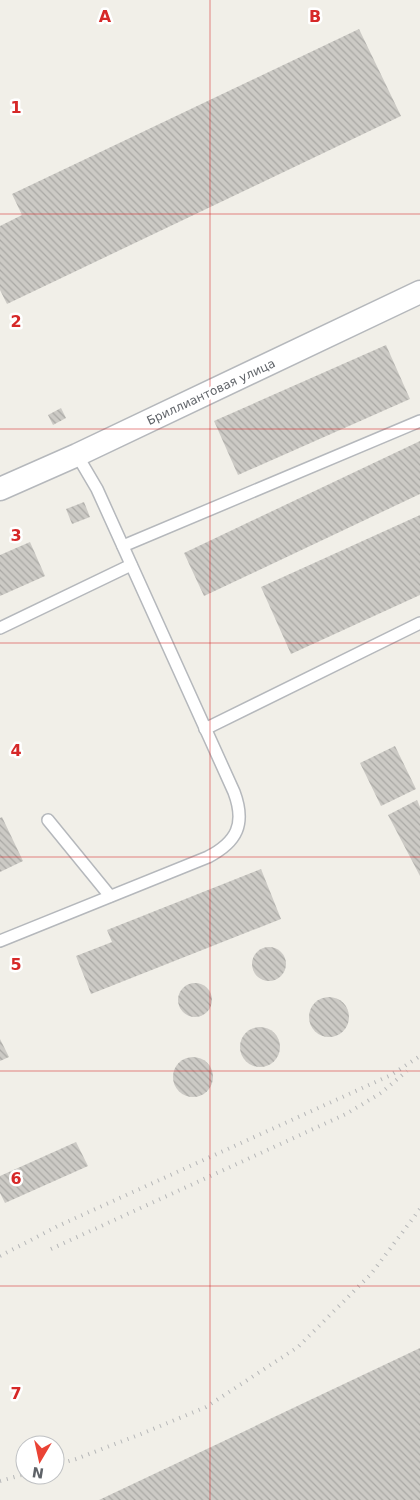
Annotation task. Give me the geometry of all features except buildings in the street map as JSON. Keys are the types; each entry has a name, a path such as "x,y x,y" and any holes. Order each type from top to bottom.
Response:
{"street":[{"name":"Бриллиантовая улица","path":"0,489 77,455 420,292"}],"lane":[{"path":"123,546 420,421"},
{"path":"0,941 224,849 235,834 240,819 239,805 205,729 97,489 77,455"},
{"path":"0,628 131,565"},
{"path":"205,729 420,623"},
{"path":"48,820 110,896"}],"railway":[{"path":"0,1256 58,1226 391,1075 420,1056"},
{"path":"51,1249 346,1114 381,1093 407,1071"},
{"path":"65,1462 206,1407 298,1347 371,1274 420,1209"},
{"path":"0,1481 15,1477"}]}
